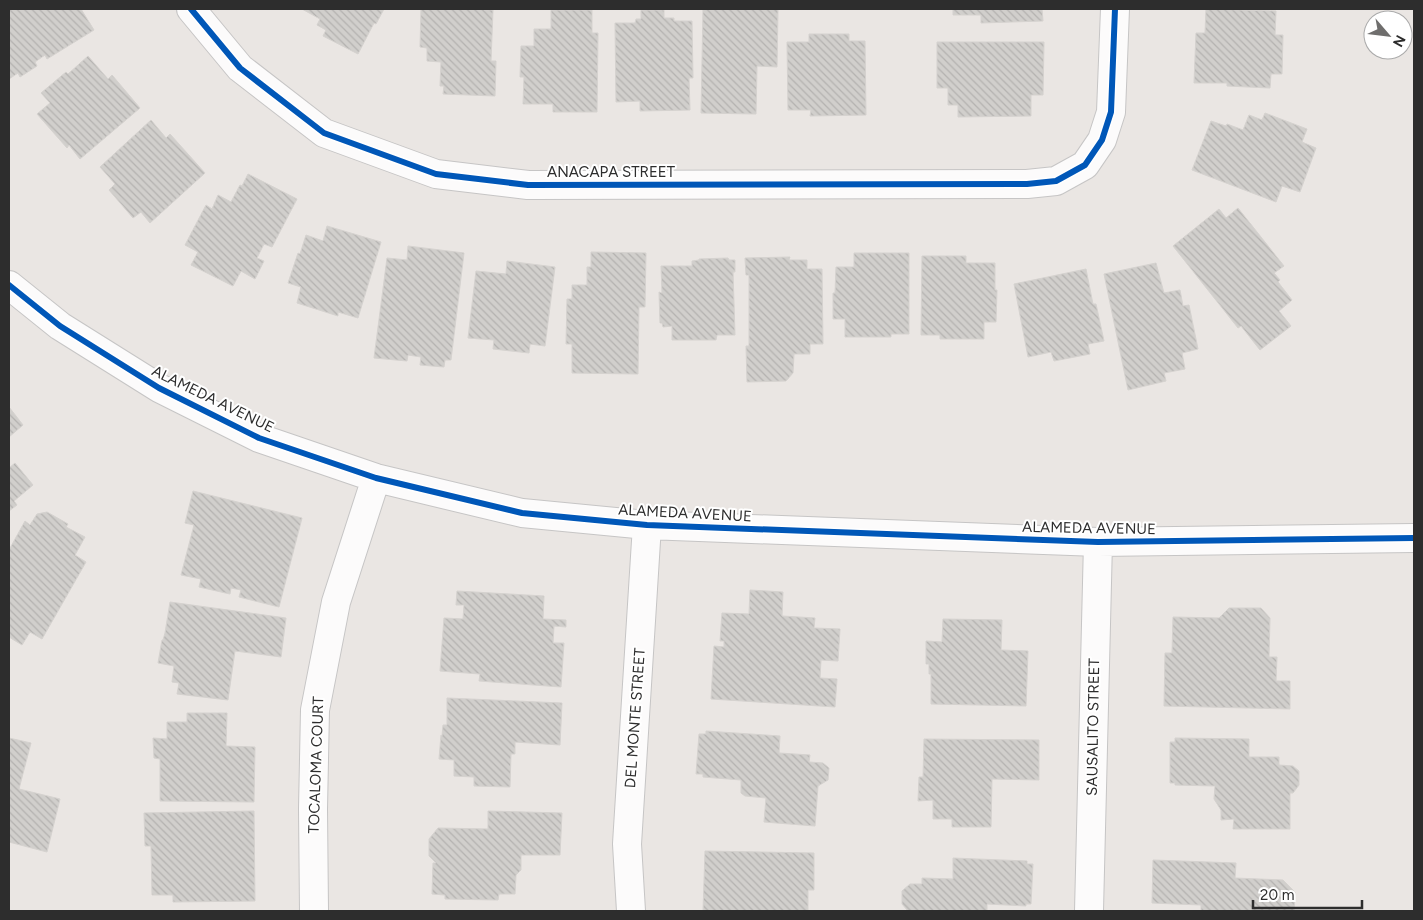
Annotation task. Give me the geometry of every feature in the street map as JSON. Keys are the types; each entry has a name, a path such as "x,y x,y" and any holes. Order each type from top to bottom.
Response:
{"street":[{"name":"ANACAPA STREET","path":"191,9 240,68 324,133 436,174 528,185 1026,184 1056,181 1084,165 1102,140 1111,112 1115,9"},
{"name":"ALAMEDA AVENUE","path":"9,286 60,326 160,388 259,438 376,478 522,512 647,525 1098,542 1414,538"},
{"name":"TOCALOMA COURT","path":"314,911 313,809 315,710 336,602 376,478"},
{"name":"DEL MONTE STREET","path":"631,911 627,844 647,525"},
{"name":"SAUSALITO STREET","path":"1089,911 1098,542"}],"building":[{"path":"9,9 81,9 94,30 47,59 45,55 35,62 37,66 20,77 18,73 9,79"},
{"path":"302,9 384,9 376,24 374,23 358,54 323,36 326,30 317,25 320,19"},
{"path":"421,9 493,10 491,61 496,61 495,96 443,94 444,86 440,86 441,62 427,61 427,48 420,47"},
{"path":"703,9 778,9 777,67 757,66 756,114 701,113"},
{"path":"953,9 1042,9 1043,21 981,23 981,15 953,15"},
{"path":"1206,9 1276,11 1275,35 1283,35 1282,74 1271,74 1270,88 1227,86 1227,83 1194,83 1196,33 1205,33"},
{"path":"551,10 592,10 592,33 598,33 597,112 553,112 553,104 523,104 524,77 520,77 521,46 534,46 534,29 551,29"},
{"path":"641,10 664,10 664,18 674,18 674,21 692,21 693,78 689,78 690,110 640,111 640,101 616,102 615,23 635,23 636,19 641,19"},
{"path":"809,34 849,34 849,41 865,41 866,115 810,116 811,110 788,110 787,42 809,42"},
{"path":"937,42 1044,42 1043,95 1031,95 1031,116 958,117 958,105 948,105 948,88 937,88"},
{"path":"88,56 108,79 112,75 140,108 80,159 69,145 67,148 37,114 50,103 41,93 66,72 68,74"},
{"path":"1265,113 1307,129 1302,142 1316,148 1300,192 1282,186 1276,202 1192,170 1211,121 1243,130 1249,115 1262,120"},
{"path":"151,120 166,138 170,134 205,173 150,223 141,212 133,218 109,190 115,184 100,167"},
{"path":"248,174 297,199 272,247 264,244 257,258 264,261 255,279 241,271 233,286 191,265 198,252 185,245 206,205 212,209 218,195 231,202"},
{"path":"1238,208 1284,266 1274,273 1280,280 1278,282 1292,300 1279,311 1291,326 1260,350 1241,326 1238,328 1173,246 1219,209 1226,218"},
{"path":"327,226 381,242 358,318 338,312 338,316 297,303 301,287 288,283 306,235 323,241"},
{"path":"408,246 464,253 451,360 445,360 444,367 420,365 421,357 408,355 407,361 374,358 387,258 407,260"},
{"path":"591,252 646,253 645,307 639,307 638,374 572,373 572,344 566,344 567,299 572,299 572,285 587,285 587,267 591,267"},
{"path":"854,253 909,253 909,334 891,334 891,337 845,337 845,319 833,319 833,293 835,293 836,267 854,267"},
{"path":"922,256 966,256 966,263 995,263 995,290 997,290 996,322 984,322 984,339 940,339 940,335 921,335"},
{"path":"790,257 789,260 807,260 807,269 822,269 823,344 810,344 810,354 794,354 793,373 786,381 747,382 746,346 749,346 749,275 746,275 745,258"},
{"path":"728,258 729,260 735,260 735,272 733,272 735,335 717,335 716,340 672,340 672,326 663,327 662,323 660,323 659,292 662,293 661,266 692,266 692,261 699,259"},
{"path":"507,261 555,267 545,346 530,344 529,353 493,349 494,340 468,338 476,271 506,274"},
{"path":"1156,263 1164,293 1180,290 1183,306 1189,305 1198,349 1182,353 1185,369 1164,373 1166,381 1128,390 1104,274"},
{"path":"1086,269 1093,304 1096,304 1104,341 1088,344 1090,354 1054,361 1051,352 1028,357 1014,284"},
{"path":"9,407 23,425 9,437"},
{"path":"15,463 33,485 14,501 17,505 9,511 9,468"},
{"path":"193,491 302,518 279,607 239,597 241,590 231,588 230,594 199,587 201,579 181,575 194,525 185,523"},
{"path":"47,512 68,524 66,527 85,537 75,555 86,562 42,639 30,632 22,645 9,637 9,550 25,521 30,525 37,514"},
{"path":"750,590 783,592 782,616 815,618 814,628 840,629 838,661 821,660 820,678 837,679 835,707 711,699 714,646 724,647 724,641 720,641 722,613 749,614"},
{"path":"457,591 544,596 543,619 566,620 566,627 554,626 553,643 564,643 561,687 479,681 480,674 440,671 444,618 463,619 464,605 456,605"},
{"path":"170,602 286,618 281,657 235,651 228,700 177,694 179,683 172,682 174,666 158,663"},
{"path":"1229,608 1261,608 1270,618 1269,657 1277,657 1276,681 1290,681 1290,709 1164,706 1165,653 1172,653 1173,617 1219,618"},
{"path":"943,619 1002,620 1001,650 1028,651 1026,706 931,704 931,674 929,674 929,664 926,664 926,641 942,642"},
{"path":"447,698 562,703 560,745 515,742 515,754 511,754 510,787 474,786 474,777 454,776 454,760 439,759 443,725 447,725"},
{"path":"187,713 227,713 226,746 255,747 254,802 160,801 160,759 154,758 153,738 167,739 167,722 187,722"},
{"path":"706,731 780,736 779,753 810,755 809,762 823,763 829,768 828,780 818,786 815,826 764,822 766,798 745,796 741,793 741,780 703,777 703,774 696,774 699,734 706,734"},
{"path":"9,738 31,743 19,789 60,799 47,852 9,842"},
{"path":"1175,738 1249,739 1249,757 1279,757 1279,765 1293,766 1299,771 1299,785 1293,793 1290,793 1290,829 1233,829 1234,819 1221,820 1221,810 1214,799 1215,786 1175,785 1175,783 1170,783 1170,742 1175,742"},
{"path":"924,739 1039,740 1039,780 992,779 991,827 952,827 952,819 933,819 933,800 918,801 919,777 923,777"},
{"path":"254,811 255,901 173,902 173,895 152,895 151,846 145,846 144,813"},
{"path":"488,811 562,813 560,855 521,855 521,870 516,875 515,894 499,894 498,900 445,899 445,895 432,894 433,863 436,863 429,856 429,839 438,828 488,829"},
{"path":"705,851 814,853 814,890 808,890 808,911 703,911"},
{"path":"953,858 1027,861 1027,864 1033,864 1031,904 1026,904 1026,906 987,904 987,911 908,911 902,904 902,891 910,884 922,884 922,878 953,879"},
{"path":"1153,860 1236,863 1235,878 1283,880 1295,892 1294,911 1201,911 1201,905 1152,903"}],"cycle path":[{"path":"191,9 240,68 324,133 436,174 528,185 1027,184 1056,181 1085,165 1102,140 1111,112 1115,9"},
{"path":"9,285 60,326 159,388 259,438 376,478 522,513 647,525 1098,542 1414,538"}]}
